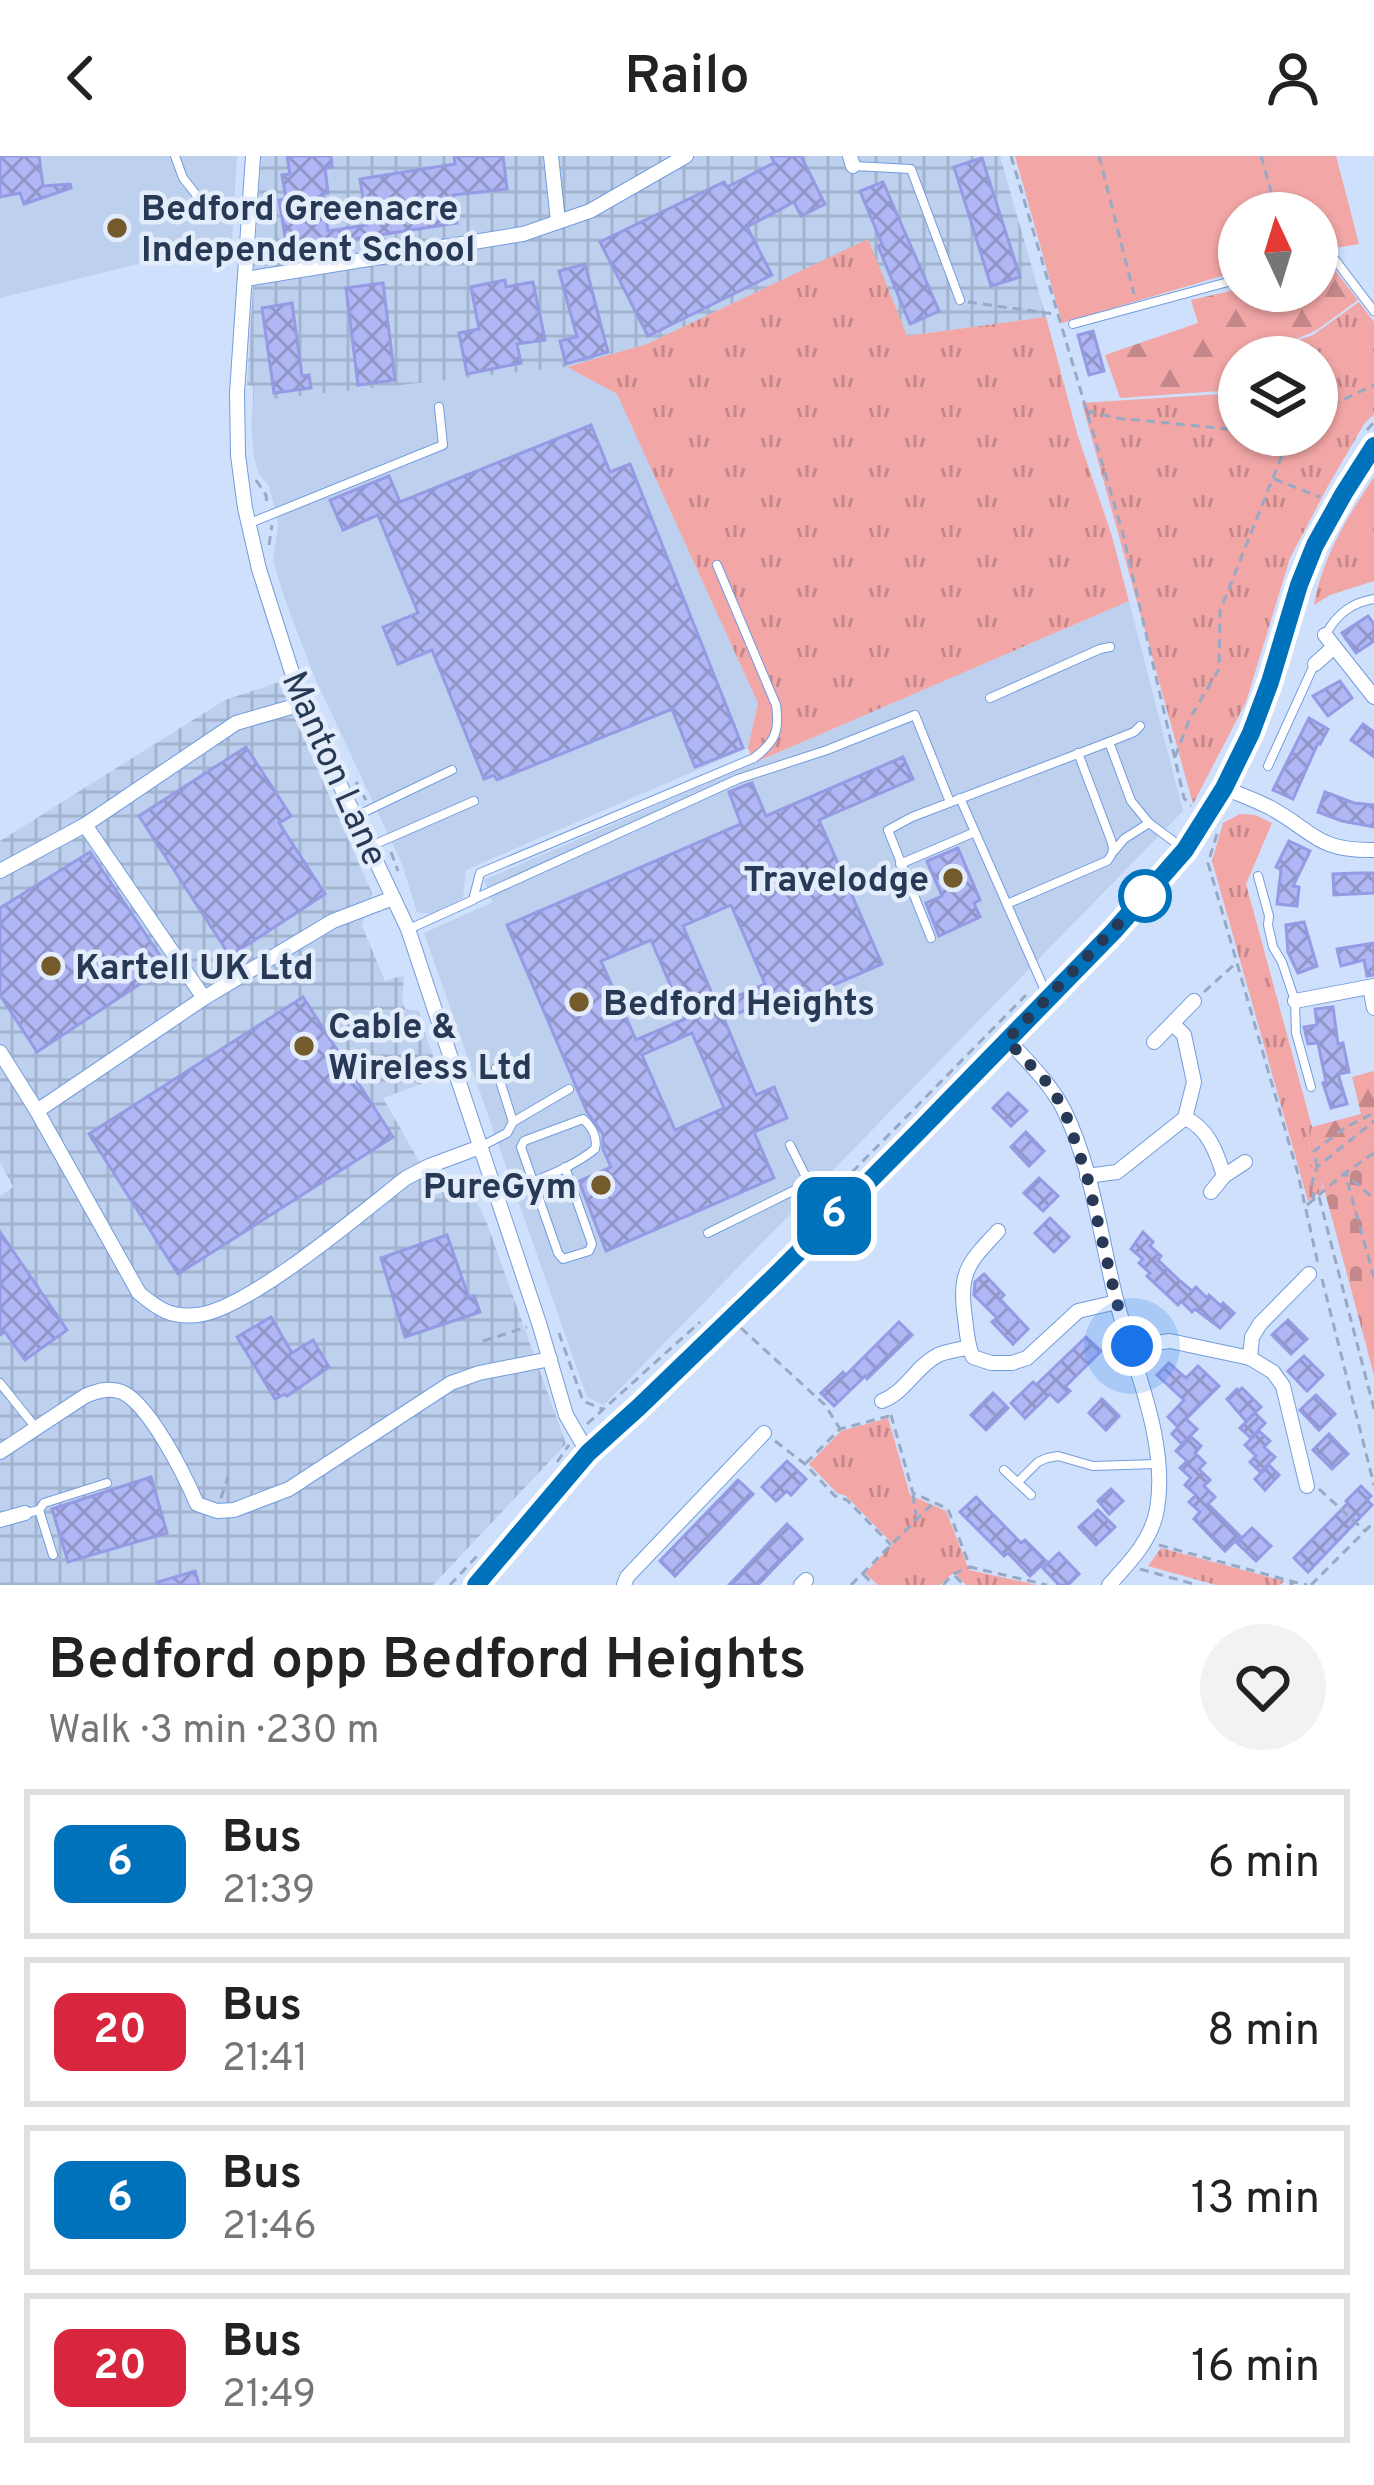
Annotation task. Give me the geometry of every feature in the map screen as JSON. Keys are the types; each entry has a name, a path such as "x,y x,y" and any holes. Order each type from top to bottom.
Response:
{"street":[{"name":"Manton Lane","path":"253,156 237,393 238,455 259,569 302,704 408,929 566,1415 588,1453"},
{"path":"551,156 558,221"},
{"path":"246,279 523,234 590,211 686,156"},
{"path":"479,1584 588,1453 794,1257 1114,931 1185,850 1205,822 1251,733 1315,545 1374,446"},
{"path":"1315,664 1330,641 1374,697"},
{"path":"0,871 85,825 236,723 302,704"},
{"path":"1224,788 1271,808 1331,846 1374,850"},
{"path":"85,825 204,998"},
{"path":"37,1111 204,998 333,921 393,898"},
{"path":"1295,1001 1372,987 1374,1008"},
{"path":"1154,1042 1194,1001"},
{"path":"1087,1176 1117,1172 1185,1118 1194,1082 1184,1035 1174,1025"},
{"path":"1007,1040 1052,1088 1066,1115 1132,1346 1157,1464 1158,1508 1146,1541 1109,1585"},
{"path":"0,1052 139,1294 161,1312 195,1316 227,1308 406,1178 480,1147"},
{"path":"1185,1118 1206,1134 1224,1177"},
{"path":"1211,1192 1245,1162"},
{"path":"998,1231 963,1274 968,1347 973,1357 991,1364 1027,1358 1078,1311 1117,1303"},
{"path":"1250,1358 1252,1337 1260,1324 1302,1290 1310,1274"},
{"path":"1132,1346 1170,1341 1250,1358 1273,1372 1283,1386 1307,1486"},
{"path":"887,1408 930,1361 968,1347"},
{"path":"0,1452 85,1396 118,1390 145,1413 183,1471 197,1504 217,1511 254,1504 289,1489 451,1383 479,1372 550,1359"},
{"path":"624,1585 626,1577 764,1433"},
{"path":"0,1520 32,1511"}],"lane":[{"path":"175,156 183,178 210,212 250,216"},
{"path":"851,161 911,170 960,301"},
{"path":"1338,264 1374,311"},
{"path":"1073,324 1218,285"},
{"path":"249,524 443,445 440,407"},
{"path":"473,900 480,873 754,758 772,745 779,727 776,705 716,565"},
{"path":"1330,641 1335,617 1374,599"},
{"path":"990,698 1110,647"},
{"path":"1268,766 1315,664"},
{"path":"408,929 738,779 915,715 950,802"},
{"path":"931,938 888,830 1140,726"},
{"path":"1108,742 1131,801 1149,823 1185,850"},
{"path":"1078,753 1114,850"},
{"path":"355,816 452,770"},
{"path":"960,798 1047,997"},
{"path":"369,847 474,802"},
{"path":"1006,904 1107,861 1124,838 1149,823"},
{"path":"900,864 975,832"},
{"path":"1258,876 1273,947 1295,1001 1296,1033 1310,1088"},
{"path":"496,1068 513,1122"},
{"path":"480,1147 569,1089"},
{"path":"496,1196 531,1181 565,1167 596,1150 596,1139 584,1120 521,1147 531,1181 558,1253 563,1259 589,1252 592,1244 565,1167"},
{"path":"790,1145 809,1184"},
{"path":"708,1233 823,1177"},
{"path":"0,1383 36,1428"},
{"path":"1018,1482 1038,1462 1058,1456 1094,1466 1157,1464"},
{"path":"1004,1470 1031,1495"},
{"path":"53,1555 32,1511 107,1483"}],"path":[{"path":"1011,156 1122,530 1184,798 1218,832 1208,863 1305,1206 1374,1485"},
{"path":"1099,156 1137,307"},
{"path":"1261,156 1271,192"},
{"path":"960,301 1056,314"},
{"path":"1338,402 1374,385"},
{"path":"1085,410 1116,418 1218,428"},
{"path":"1175,757 1190,718 1219,669 1220,611 1281,456"},
{"path":"1272,479 1324,500"},
{"path":"1194,1001 1237,962"},
{"path":"1374,1113 1314,1151 1317,1167 1312,1183 1374,1409"},
{"path":"1317,1167 1374,1121"},
{"path":"1305,1206 1374,1154"},
{"path":"1345,1173 1374,1199"},
{"path":"1345,1173 1374,1278"},
{"path":"730,1318 825,1405 841,1429"},
{"path":"483,1341 539,1323"},
{"path":"805,1464 841,1429 887,1408 916,1518"},
{"path":"764,1433 805,1464 836,1496 847,1500 891,1545"},
{"path":"217,1511 228,1477"},
{"path":"1307,1486 1321,1490 1366,1532"},
{"path":"913,1493 948,1509 970,1568"},
{"path":"851,1585 934,1502"},
{"path":"1146,1541 1309,1585 1374,1522"},
{"path":"1126,1566 1197,1585"},
{"path":"943,1585 953,1574 970,1568 1047,1585"},
{"path":"862,1573 874,1585"},
{"path":"953,1574 964,1585"}],"shaded area":[{"name":"Bedford Greenacre Independent School","path":"0,156 237,156 232,241 0,298"},
{"path":"261,156 1000,156 1046,317 907,336 867,240 647,344 567,367 253,401 253,386 247,385"},
{"path":"567,367 617,394 758,703 748,748 466,870 463,898 431,914 417,912 402,864 314,676 284,597 273,560 276,513 254,455 253,401"},
{"path":"1129,601 1183,811 604,1405 587,1397 424,933 493,902 484,880"},
{"path":"279,682 372,893 362,926 385,981 404,975 405,1009 418,1011 433,1056 425,1068 429,1081 383,1098 434,1195 468,1184 486,1221 566,1444 433,1585 0,1585 0,1196 13,1187 0,1162 0,841 225,700"}],"green space":[{"path":"1015,156 1336,156 1359,244 1338,248 1338,192 1218,192 1218,277 1062,323"},
{"path":"868,239 907,336 1046,317 1129,601 754,763 748,748 758,703 617,394 567,367 647,344"},
{"path":"1338,274 1358,300 1303,336 1218,336 1218,391 1120,398 1105,355 1198,323 1191,300 1218,294 1218,312 1338,312"},
{"path":"1359,302 1374,322 1374,414 1290,558 1246,702 1193,804 1082,403 1218,394 1218,456 1338,456 1338,336 1313,335"},
{"path":"1374,477 1374,581 1314,605 1337,538"},
{"path":"1240,814 1272,823 1246,884 1312,1127 1310,1160 1320,1192 1308,1201 1212,861 1223,823"},
{"path":"1374,1071 1374,1140 1322,1181 1320,1192 1310,1160 1312,1127 1361,1114 1352,1077"},
{"path":"1374,1140 1374,1375 1322,1181"},
{"path":"888,1418 910,1495 946,1511 969,1570 1037,1585 966,1585 954,1572 940,1585 878,1585 865,1573 893,1544 809,1464 841,1431"},
{"path":"1161,1548 1284,1581 1280,1585 1216,1585 1148,1566"}],"building":[{"path":"0,156 39,156 43,186 70,184 71,188 24,204 20,193 0,197"},
{"path":"287,156 331,156 332,167 325,168 328,193 322,194 328,231 367,225 360,179 455,164 454,156 503,156 507,189 453,195 457,223 287,249 279,200 286,199 282,175 290,174"},
{"path":"771,156 801,156 825,204 801,216 794,202 747,227 772,275 648,336 600,242 724,182 727,187 774,163"},
{"path":"982,158 1020,277 991,286 954,167"},
{"path":"883,182 939,311 910,324 860,191"},
{"path":"585,264 608,352 566,364 560,341 577,337 559,271"},
{"path":"505,280 506,287 533,282 545,340 517,344 521,363 467,374 459,333 479,329 471,287"},
{"path":"383,283 395,380 358,385 346,288"},
{"path":"292,303 302,376 309,375 311,388 274,393 262,308"},
{"path":"1093,331 1104,371 1089,375 1078,335"},
{"path":"591,425 610,472 630,464 743,748 695,767 672,709 497,780 494,775 484,779 432,650 398,664 383,627 418,613 378,515 343,530 330,500 389,476 400,502"},
{"path":"1368,616 1374,624 1374,641 1356,653 1342,633"},
{"path":"1340,681 1352,698 1328,716 1313,696"},
{"path":"1309,718 1328,729 1293,799 1273,790"},
{"path":"1363,724 1374,732 1374,757 1351,740"},
{"path":"246,747 291,816 279,823 325,894 230,956 139,816"},
{"name":"Bedford Heights","path":"903,757 913,779 819,820 882,964 776,1010 772,999 724,1019 756,1095 774,1087 787,1118 754,1132 774,1178 606,1251 579,1181 611,1167 603,1134 587,1112 507,925 741,824 729,792 752,783 766,816","holes":["731,905 765,984 717,1005 683,926","651,940 685,1019 636,1040 601,961","692,1033 724,1108 675,1130 642,1055"]},
{"path":"1325,792 1374,805 1374,827 1318,812"},
{"path":"1289,841 1310,851 1293,886 1299,887 1297,906 1277,904 1281,870 1276,867"},
{"name":"Travelodge","path":"958,848 980,900 974,903 980,917 939,936 926,903 942,896 927,861"},
{"path":"90,852 167,966 37,1052 0,995 0,908"},
{"path":"1374,873 1374,893 1334,895 1333,874"},
{"path":"1304,922 1317,966 1298,973 1288,952 1286,925"},
{"path":"1374,943 1374,975 1367,976 1364,960 1341,966 1337,949"},
{"path":"303,997 393,1137 178,1274 89,1134"},
{"path":"1333,1007 1338,1044 1343,1043 1349,1072 1338,1074 1347,1104 1331,1108 1318,1043 1308,1044 1304,1027 1317,1025 1315,1009"},
{"path":"1008,1093 1027,1111 1011,1126 993,1108"},
{"path":"1026,1132 1044,1151 1029,1166 1011,1147"},
{"path":"1039,1178 1058,1196 1043,1211 1024,1193"},
{"path":"1050,1218 1069,1237 1054,1252 1035,1233"},
{"path":"0,1232 67,1330 25,1360 5,1332 0,1335"},
{"path":"1143,1232 1161,1256 1158,1260 1180,1281 1234,1313 1220,1328 1181,1301 1178,1305 1147,1276 1150,1273 1139,1263 1143,1259 1131,1249"},
{"path":"447,1235 469,1298 474,1296 480,1312 405,1337 381,1258"},
{"path":"984,1274 1028,1329 1013,1344 992,1322 997,1318 974,1295 975,1282"},
{"path":"271,1317 292,1353 313,1340 329,1367 275,1399 237,1337"},
{"path":"1288,1320 1307,1339 1291,1354 1272,1335"},
{"path":"899,1322 912,1335 834,1406 821,1393"},
{"path":"1086,1337 1101,1351 1065,1387 1070,1391 1058,1402 1050,1394 1025,1418 1011,1403"},
{"path":"1304,1356 1323,1375 1307,1391 1288,1371"},
{"path":"1169,1363 1186,1378 1198,1366 1219,1386 1186,1419 1197,1429 1182,1444 1172,1434 1178,1427 1168,1417 1184,1400 1157,1375"},
{"path":"1242,1388 1261,1407 1246,1421 1227,1399"},
{"path":"993,1393 1008,1408 986,1430 971,1415"},
{"path":"1316,1395 1335,1414 1319,1430 1300,1410"},
{"path":"1102,1399 1119,1416 1106,1430 1089,1413"},
{"path":"1255,1413 1265,1423 1251,1438 1240,1428"},
{"path":"1259,1431 1270,1441 1264,1447 1275,1457 1260,1472 1250,1462 1256,1456 1245,1445"},
{"path":"1329,1434 1348,1454 1332,1469 1313,1450"},
{"path":"1190,1436 1201,1446 1195,1453 1205,1463 1199,1469 1210,1480 1204,1486 1215,1497 1208,1504 1240,1536 1225,1551 1194,1519 1200,1512 1189,1502 1196,1495 1185,1485 1191,1478 1180,1468 1187,1461 1176,1451"},
{"path":"787,1461 806,1479 791,1495 787,1491 776,1501 762,1487"},
{"path":"1269,1465 1279,1475 1265,1490 1255,1479"},
{"path":"151,1477 167,1533 68,1562 52,1509"},
{"path":"738,1480 753,1494 675,1576 660,1561"},
{"path":"1361,1486 1371,1496 1367,1500 1372,1505 1308,1572 1294,1558"},
{"path":"1111,1489 1123,1501 1109,1514 1098,1501"},
{"path":"976,1497 1046,1561 1030,1576 960,1512"},
{"path":"1098,1510 1115,1527 1096,1545 1079,1527"},
{"path":"787,1524 802,1539 758,1585 729,1585"},
{"path":"1252,1528 1271,1546 1256,1561 1237,1543"},
{"path":"1059,1553 1079,1574 1068,1585 1059,1585 1043,1568"},
{"path":"195,1571 199,1585 158,1585 158,1582"}],"bus line":[{"name":"6","path":"476,1585 588,1453 918,1132 1114,931 1185,850 1205,822 1251,733 1315,545 1374,446"}],"place":[{"name":"Bedford Greenacre Independent School","path":"117,228"},
{"name":"Travelodge","path":"953,878"},
{"name":"Kartell UK Ltd","path":"51,966"},
{"name":"Bedford Heights","path":"579,1002"},
{"name":"Cable & Wireless Ltd","path":"304,1046"},
{"name":"PureGym","path":"601,1185"}],"route":[{"path":"1132,1346 1066,1115 1052,1088 1007,1040 1145,896"}]}
